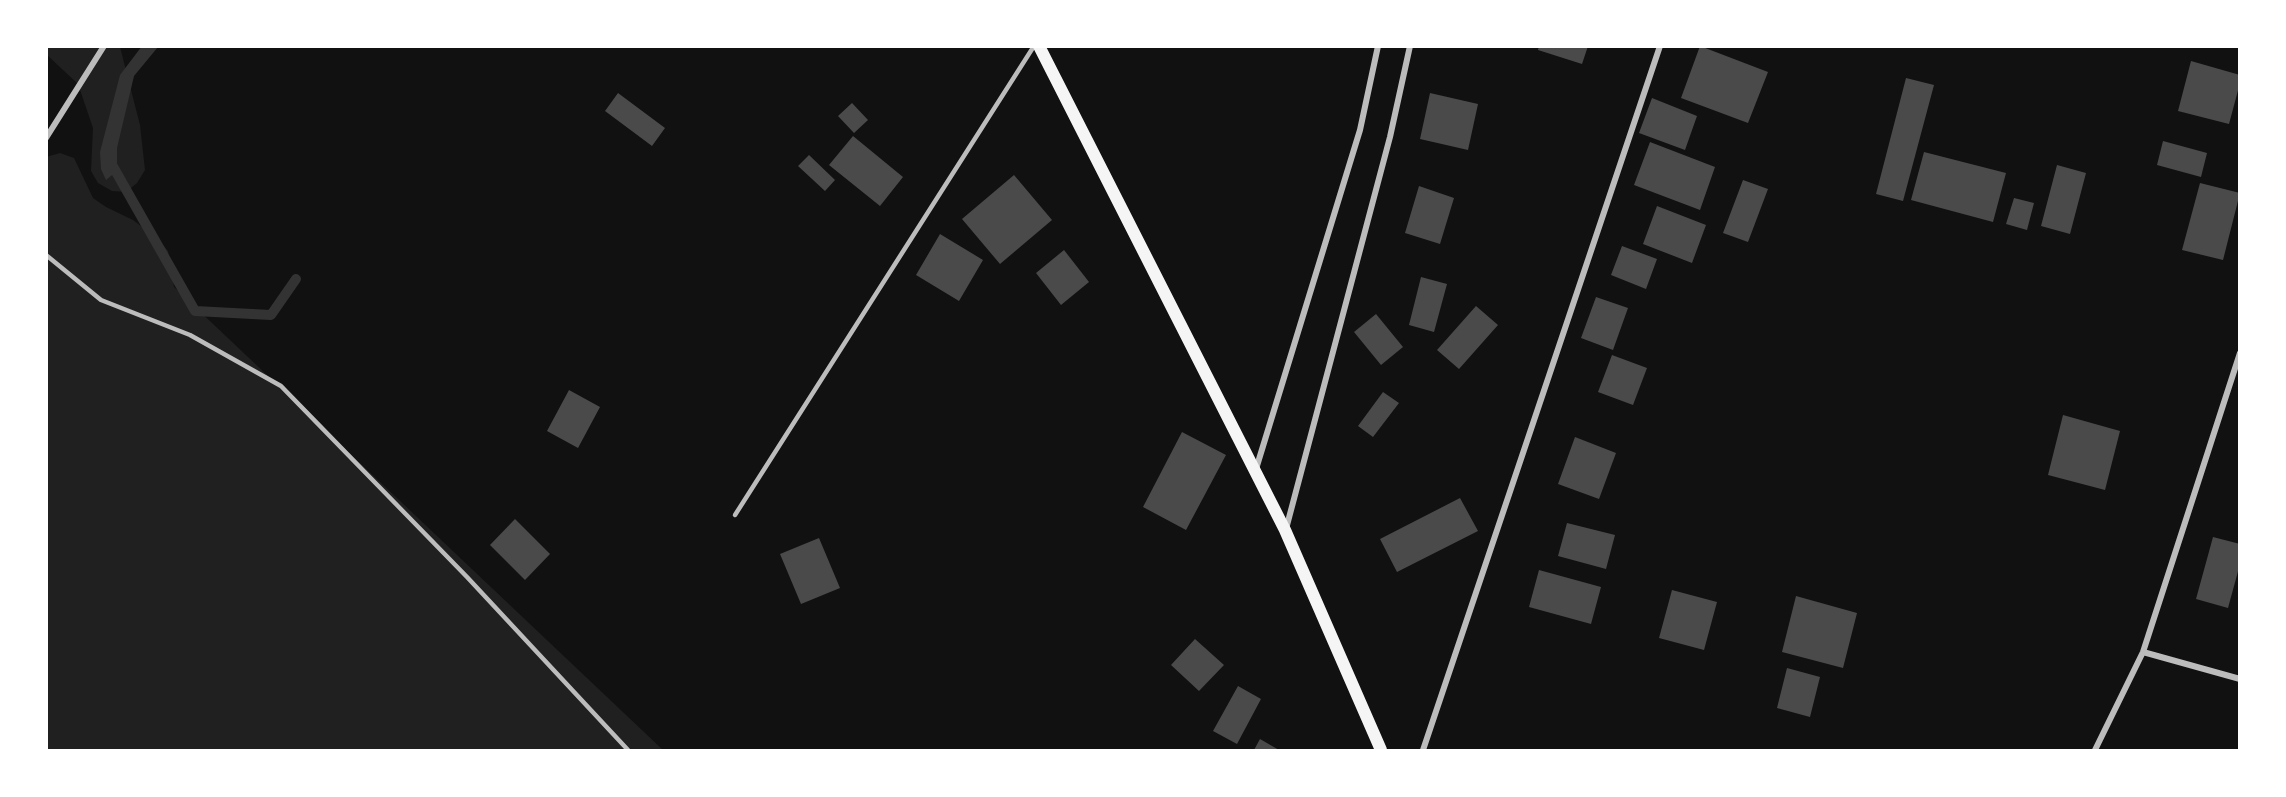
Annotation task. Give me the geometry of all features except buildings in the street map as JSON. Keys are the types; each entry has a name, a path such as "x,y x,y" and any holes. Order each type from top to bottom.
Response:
{"main road":[{"path":"1039,46 1285,530 1381,750"}],"street":[{"path":"46,138 104,46"},
{"path":"1256,471 1360,130 1378,46"},
{"path":"1285,530 1390,137 1410,46"},
{"path":"1423,750 1660,46"},
{"path":"2095,750 2143,652 2240,353"},
{"path":"2143,652 2240,678"}],"lane":[{"path":"735,515 1034,46"},
{"path":"46,255 101,300 190,335 281,386 467,577 628,750"}],"shaded area":[{"path":"142,46 158,47 134,76 117,148 117,171 106,180 101,169 100,152 120,75"},
{"path":"46,47 120,47 140,125 145,170 137,183 126,192 112,191 98,183 91,171 93,128 78,84 47,55"},
{"path":"60,153 74,158 93,198 133,220 158,239 168,251 174,287 663,750 47,750 46,157"}],"waterway":[{"path":"111,160 195,311 271,315 296,279"}]}
